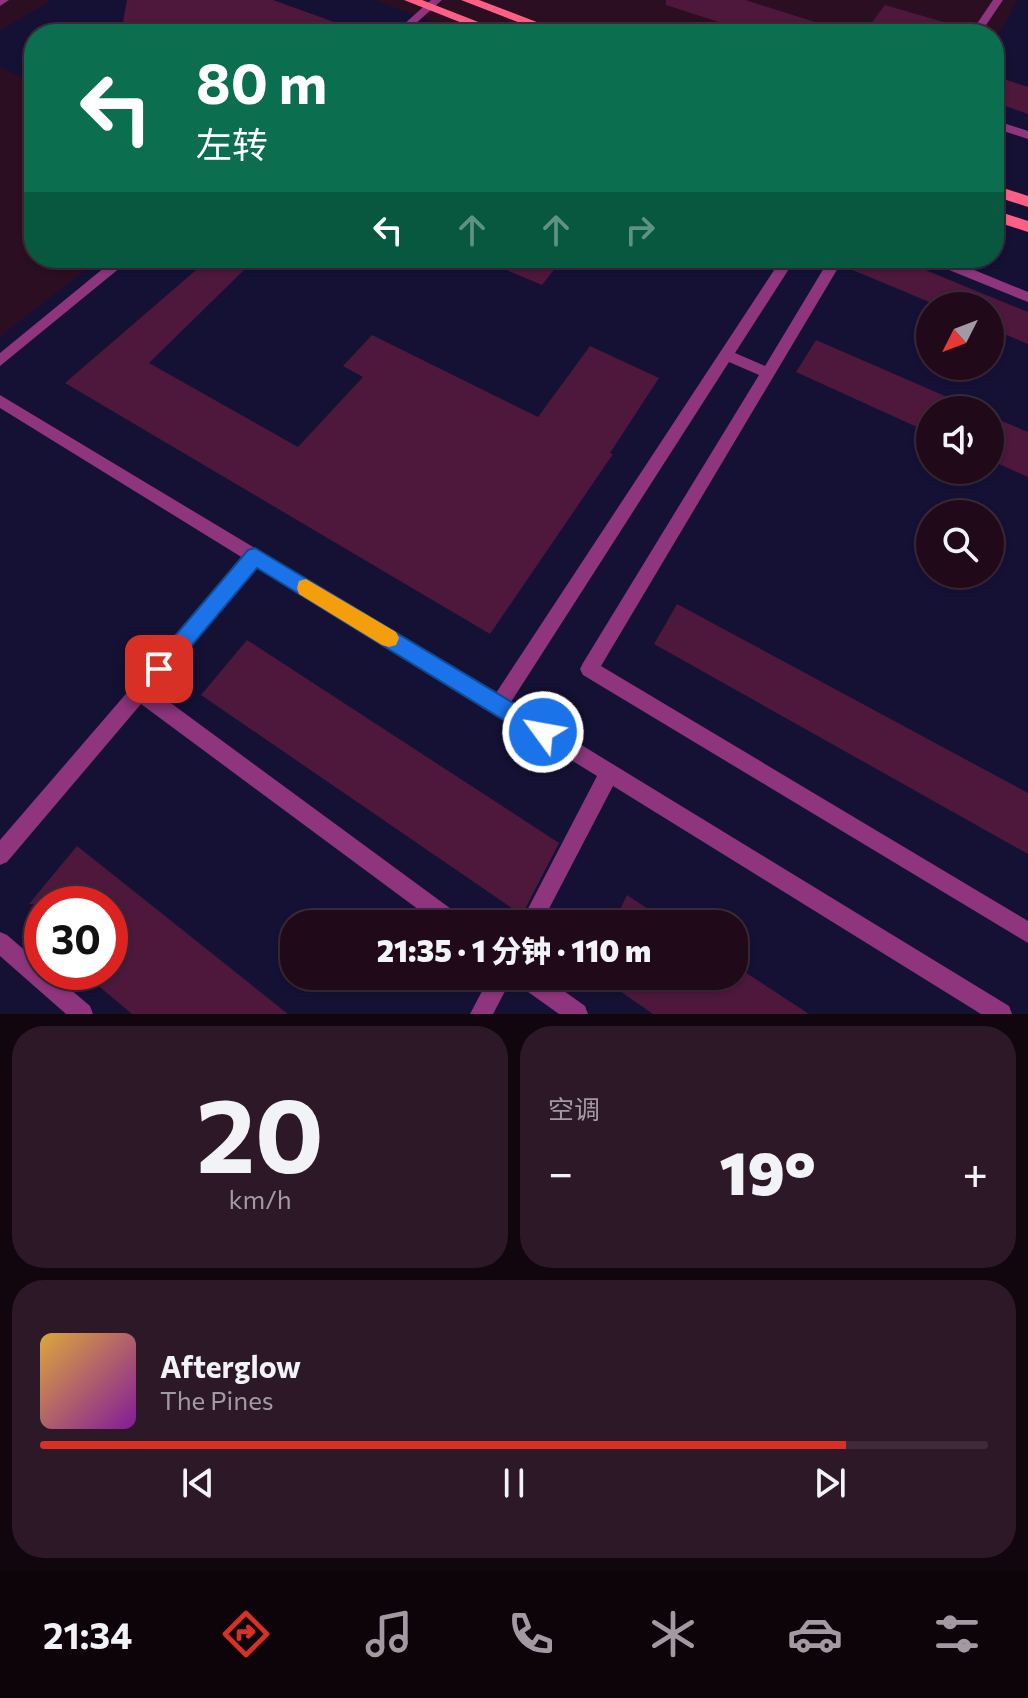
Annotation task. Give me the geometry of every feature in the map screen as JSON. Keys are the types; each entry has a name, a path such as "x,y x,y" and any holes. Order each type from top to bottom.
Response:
{"main road":[{"path":"410,0 434,4 479,24"},
{"path":"467,0 533,24"},
{"path":"1004,194 1028,202"},
{"path":"1004,219 1028,227"}],"street":[{"path":"982,24 998,0"},
{"path":"410,24 434,4"},
{"path":"1004,127 1028,135"},
{"path":"0,361 113,268"},
{"path":"499,705 783,268"},
{"path":"831,268 589,669 1028,933"},
{"path":"957,268 1028,297"},
{"path":"727,355 767,373"},
{"path":"0,401 1001,1014"},
{"path":"0,855 255,556"},
{"path":"140,692 436,910"},
{"path":"537,910 609,773"},
{"path":"0,942 82,1014"},
{"path":"481,1014 494,990"},
{"path":"544,990 577,1014"}],"shaded area":[{"path":"52,0 374,0 439,24 24,24 24,78 0,67 0,31"},
{"path":"1018,0 1028,0 1028,1014 0,1014 0,337 88,268 1004,268 1004,24"}],"building":[{"path":"127,0 273,0 340,24 123,24"},
{"path":"666,0 745,0 821,24 725,24 666,5"},
{"path":"885,5 950,24 871,24"},
{"path":"1004,79 1028,87 1028,114 1004,106"},
{"path":"198,268 246,268 149,363 298,447 363,377 343,366 372,335 538,417 590,346 659,378 610,453 613,454 490,634 65,383"},
{"path":"502,268 555,268 542,285"},
{"path":"848,268 920,268 979,292 916,292 916,296"},
{"path":"1004,302 1028,312 1028,344 1004,334"},
{"path":"816,340 945,396 916,396 916,427 796,372"},
{"path":"1004,422 1028,432 1028,477 1004,466"},
{"path":"677,604 1028,793 1028,854 654,644"},
{"path":"247,640 559,843 525,910 515,910 201,695"},
{"path":"77,846 127,886 44,886"},
{"path":"128,887 288,1014 132,1014 103,990 128,990"},
{"path":"627,895 650,910 620,910"},
{"path":"748,974 809,1014 653,1014 618,990 748,990"}],"slow traffic":[{"path":"306,588 389,638"}],"route":[{"path":"159,669 255,556 543,732"}]}
